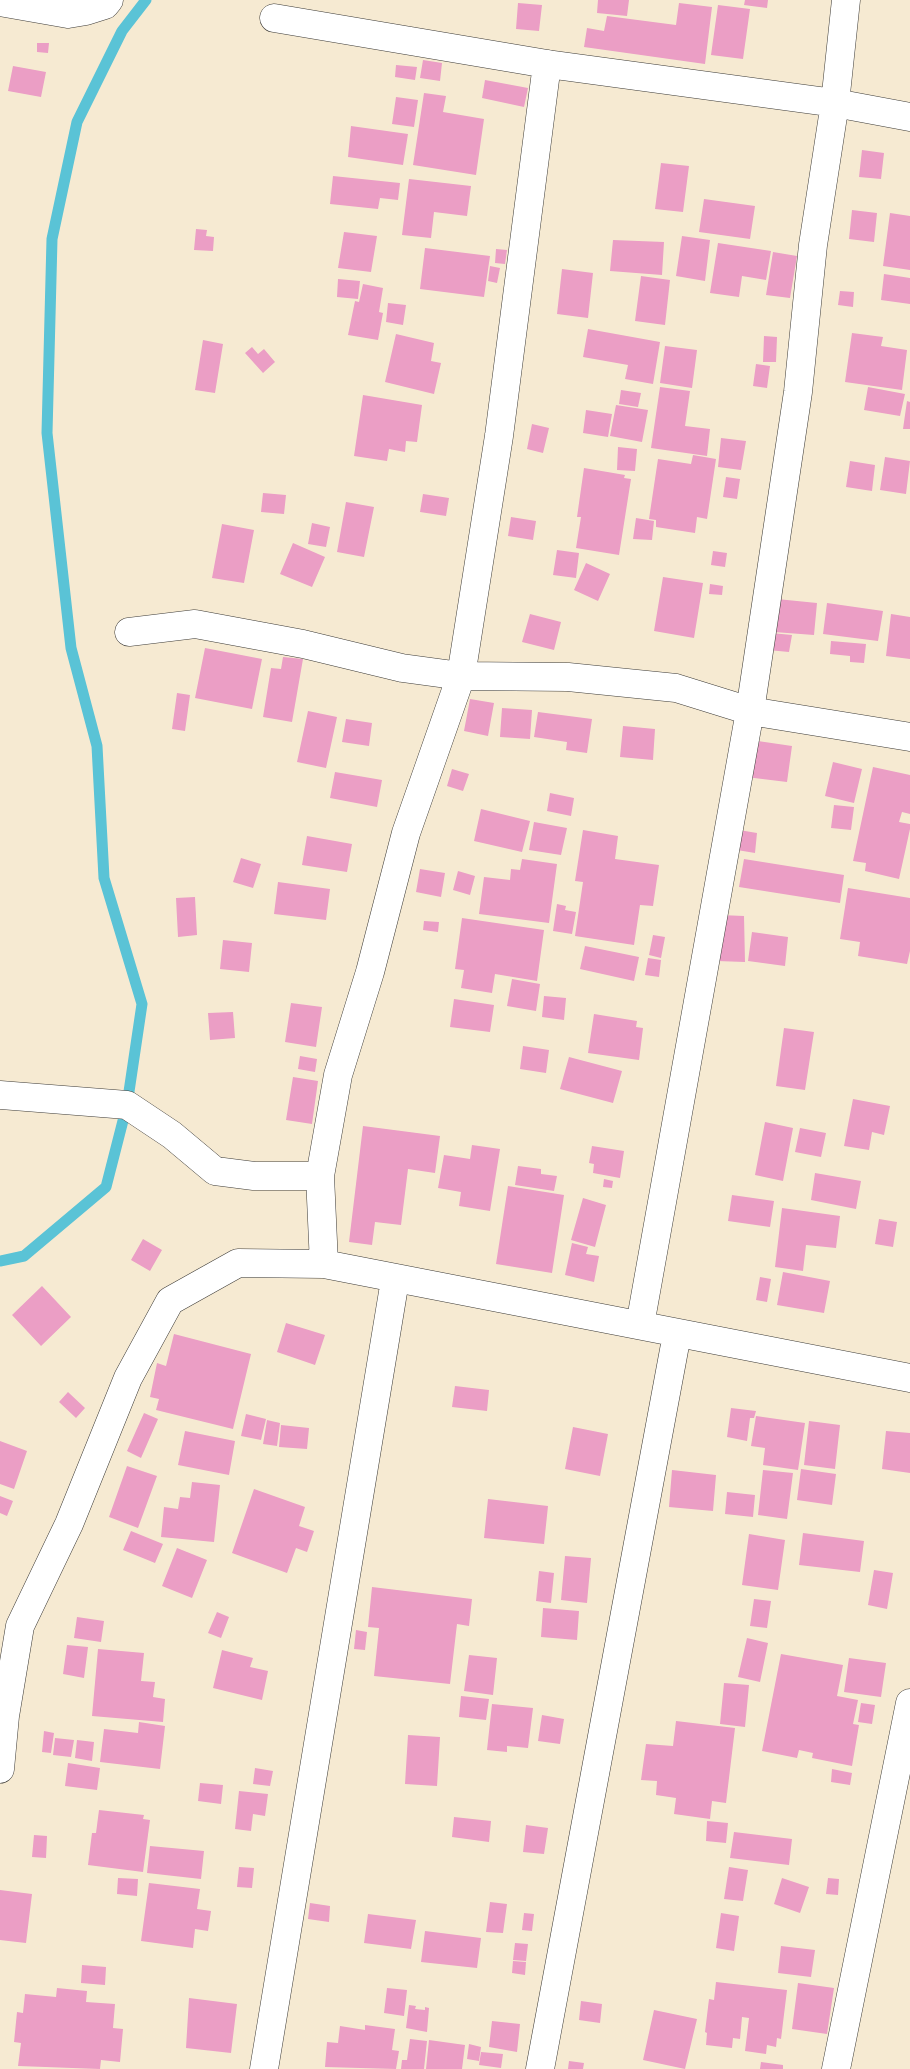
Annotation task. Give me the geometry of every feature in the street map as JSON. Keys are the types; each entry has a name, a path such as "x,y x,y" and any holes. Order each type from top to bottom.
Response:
{"street":[{"path":"0,2 68,14 86,12 105,5 109,0"},
{"path":"640,1325 750,711 798,392 813,245 835,103 846,0"},
{"path":"274,18 547,64 835,103 910,117"},
{"path":"324,1264 320,1176 338,1075 370,972 406,833 461,676 499,436 547,64"},
{"path":"128,632 195,624 302,644 402,668 461,676 568,677 676,688 750,711 910,737"},
{"path":"0,1095 127,1105 172,1135 215,1171 254,1176 320,1176"},
{"path":"0,1769 5,1716 20,1626 69,1524 128,1378 170,1301 238,1263 324,1264 395,1280 640,1325 676,1334 909,1370"},
{"path":"264,2069 395,1280"},
{"path":"540,2069 676,1334"},
{"path":"836,2069 910,1703"}],"building":[{"path":"598,0 629,0 627,16 597,13"},
{"path":"745,0 768,0 767,8 744,5"},
{"path":"518,3 542,5 539,31 516,29"},
{"path":"679,3 712,7 705,64 584,47 587,28 604,31 607,16 676,25"},
{"path":"718,5 750,9 743,59 711,55"},
{"path":"37,43 49,43 48,53 37,52"},
{"path":"423,60 442,63 440,81 420,78"},
{"path":"396,65 417,67 415,80 395,77"},
{"path":"13,66 46,72 41,97 8,91"},
{"path":"485,80 528,88 524,107 482,98"},
{"path":"424,93 446,96 443,112 484,119 476,175 413,165"},
{"path":"396,97 418,100 414,127 392,124"},
{"path":"351,126 408,134 403,165 348,157"},
{"path":"862,150 884,153 881,179 859,177"},
{"path":"661,163 689,166 683,212 655,209"},
{"path":"333,176 400,183 398,200 380,198 378,209 330,204"},
{"path":"409,179 471,186 467,216 434,212 431,238 402,235"},
{"path":"704,199 755,206 750,239 699,232"},
{"path":"852,210 877,213 874,242 849,239"},
{"path":"890,213 910,216 910,270 883,266"},
{"path":"196,229 207,230 206,236 214,237 213,251 194,250"},
{"path":"344,232 377,236 371,272 338,268"},
{"path":"682,236 710,240 705,281 676,276"},
{"path":"613,240 664,242 662,275 610,271"},
{"path":"718,243 771,251 766,280 742,276 739,297 710,293"},
{"path":"425,248 490,256 484,297 420,289"},
{"path":"496,249 507,250 505,264 495,263"},
{"path":"773,252 797,256 790,298 766,295"},
{"path":"490,266 500,268 497,283 488,281"},
{"path":"562,269 593,273 588,318 557,314"},
{"path":"884,274 910,278 910,304 881,300"},
{"path":"641,276 670,280 665,325 635,321"},
{"path":"338,279 360,281 358,299 337,297"},
{"path":"363,284 383,288 379,312 383,313 378,340 348,335 355,301 359,302"},
{"path":"840,291 854,292 853,307 838,305"},
{"path":"388,303 406,305 403,325 386,322"},
{"path":"588,329 660,342 653,384 625,379 628,365 583,357"},
{"path":"852,333 883,337 881,346 907,350 902,390 845,382"},
{"path":"396,334 434,343 431,361 441,363 434,394 385,382"},
{"path":"764,336 777,337 776,362 763,362"},
{"path":"203,340 223,344 215,393 195,390"},
{"path":"665,346 697,350 692,388 660,383"},
{"path":"252,347 258,354 264,349 275,362 263,373 245,353"},
{"path":"756,364 770,366 767,388 753,386"},
{"path":"660,387 690,391 685,426 710,429 707,456 651,448"},
{"path":"868,387 905,394 900,416 864,410"},
{"path":"621,390 641,393 638,407 619,404"},
{"path":"363,395 422,405 417,442 406,441 405,452 389,449 387,461 354,456"},
{"path":"907,401 910,402 910,429 903,429"},
{"path":"616,405 648,410 642,442 610,436"},
{"path":"586,410 612,414 608,437 583,433"},
{"path":"532,424 549,428 543,453 527,449"},
{"path":"721,438 746,441 741,470 718,467"},
{"path":"618,447 637,449 635,471 617,470"},
{"path":"693,455 716,459 707,519 697,517 695,533 656,527 656,520 649,519 658,459 691,464"},
{"path":"885,457 910,461 906,494 880,490"},
{"path":"850,461 875,465 872,491 846,487"},
{"path":"584,468 625,475 624,478 631,479 619,555 576,548 581,517 577,517"},
{"path":"726,477 740,479 737,499 723,497"},
{"path":"263,493 286,495 284,514 261,512"},
{"path":"423,494 449,498 446,516 420,512"},
{"path":"346,502 374,507 364,557 337,552"},
{"path":"511,517 536,521 533,540 508,536"},
{"path":"636,518 654,521 652,540 633,539"},
{"path":"312,523 330,527 326,547 308,544"},
{"path":"222,524 254,530 244,583 212,578"},
{"path":"293,543 325,557 312,587 280,574"},
{"path":"557,550 579,553 576,578 553,575"},
{"path":"713,551 727,553 725,567 711,565"},
{"path":"586,563 610,574 598,601 574,590"},
{"path":"663,577 703,583 694,638 654,631"},
{"path":"710,584 723,586 722,595 709,594"},
{"path":"777,599 817,603 814,635 774,632"},
{"path":"827,603 883,611 878,641 823,634"},
{"path":"530,614 561,622 554,650 522,642"},
{"path":"891,614 910,617 910,659 886,656"},
{"path":"771,633 792,635 789,652 768,650"},
{"path":"831,641 866,644 864,663 850,662 850,656 830,654"},
{"path":"205,648 262,659 252,709 195,698"},
{"path":"283,657 303,659 292,722 263,717 271,668 281,669"},
{"path":"177,693 190,695 185,731 172,729"},
{"path":"470,699 494,703 488,736 464,731"},
{"path":"502,708 532,710 530,739 500,737"},
{"path":"308,711 337,717 326,768 297,762"},
{"path":"538,712 592,719 587,753 566,750 567,742 534,737"},
{"path":"346,719 372,723 369,746 342,742"},
{"path":"623,726 655,729 653,760 620,757"},
{"path":"751,740 792,746 787,782 746,777"},
{"path":"833,762 862,769 854,803 825,796"},
{"path":"873,767 910,775 910,814 902,812 899,822 910,824 910,829 899,879 865,871 866,863 853,861"},
{"path":"452,769 469,774 463,791 447,786"},
{"path":"335,772 382,780 377,807 330,798"},
{"path":"550,793 574,798 571,816 547,811"},
{"path":"834,805 854,807 851,830 831,828"},
{"path":"481,809 530,821 522,852 474,841"},
{"path":"534,822 567,828 561,855 529,850"},
{"path":"583,830 618,836 615,859 659,865 653,906 640,905 634,945 575,936 583,882 575,881"},
{"path":"739,830 757,833 755,853 737,850"},
{"path":"307,836 352,844 347,872 302,865"},
{"path":"241,858 261,864 253,888 233,882"},
{"path":"522,859 557,864 549,923 479,914 484,877 510,880 511,869 520,870"},
{"path":"744,859 844,875 840,903 739,887"},
{"path":"420,869 445,873 441,897 416,892"},
{"path":"458,871 475,876 470,895 453,890"},
{"path":"278,882 330,889 326,920 274,914"},
{"path":"848,888 910,898 910,951 907,964 858,956 860,942 840,939"},
{"path":"195,897 197,935 178,937 176,898"},
{"path":"557,904 566,906 565,910 576,912 572,934 553,931"},
{"path":"720,915 744,916 745,962 717,961"},
{"path":"462,918 544,930 537,981 495,974 492,993 461,988 464,970 455,969"},
{"path":"424,921 439,922 438,932 423,930"},
{"path":"752,932 788,937 785,966 748,961"},
{"path":"653,935 665,937 661,958 649,955"},
{"path":"223,940 252,943 249,972 220,969"},
{"path":"585,946 639,957 634,981 580,969"},
{"path":"648,958 661,960 659,977 645,975"},
{"path":"512,979 540,984 536,1011 507,1006"},
{"path":"544,996 566,998 564,1020 542,1017"},
{"path":"454,999 494,1005 490,1032 450,1027"},
{"path":"291,1003 322,1007 316,1047 285,1042"},
{"path":"233,1012 235,1038 210,1040 208,1013"},
{"path":"594,1014 637,1021 636,1027 643,1028 639,1060 588,1053"},
{"path":"784,1028 814,1032 805,1090 776,1086"},
{"path":"523,1046 549,1050 546,1073 520,1069"},
{"path":"300,1056 317,1059 315,1072 298,1069"},
{"path":"569,1057 622,1071 613,1103 560,1089"},
{"path":"293,1077 318,1081 312,1124 286,1120"},
{"path":"853,1099 890,1106 884,1135 872,1132 869,1150 844,1146"},
{"path":"765,1122 793,1128 783,1181 755,1175"},
{"path":"363,1126 440,1136 435,1173 408,1169 401,1225 375,1222 372,1245 349,1242"},
{"path":"800,1128 826,1133 821,1157 795,1152"},
{"path":"472,1145 500,1149 490,1211 459,1206 461,1192 438,1188 444,1155 470,1159"},
{"path":"592,1146 624,1151 620,1178 593,1173 594,1164 589,1163"},
{"path":"518,1166 541,1169 541,1174 557,1176 554,1191 515,1185"},
{"path":"815,1173 861,1181 856,1209 811,1200"},
{"path":"604,1179 613,1181 612,1188 603,1187"},
{"path":"508,1186 564,1195 552,1273 496,1264"},
{"path":"732,1195 774,1201 770,1227 728,1221"},
{"path":"583,1198 606,1205 595,1247 571,1240"},
{"path":"782,1208 840,1216 836,1248 806,1245 803,1271 775,1267"},
{"path":"879,1219 897,1222 893,1247 875,1244"},
{"path":"143,1239 162,1250 150,1271 131,1260"},
{"path":"572,1243 588,1247 586,1254 599,1256 594,1282 565,1275"},
{"path":"783,1272 830,1281 824,1313 777,1305"},
{"path":"760,1277 771,1279 767,1302 756,1300"},
{"path":"42,1286 71,1317 41,1346 12,1315"},
{"path":"286,1323 325,1335 315,1365 277,1352"},
{"path":"174,1334 251,1354 233,1429 156,1410 159,1399 150,1397 157,1363 166,1366"},
{"path":"455,1386 489,1390 487,1411 452,1407"},
{"path":"68,1392 85,1408 76,1418 59,1402"},
{"path":"731,1408 756,1411 754,1418 750,1418 747,1441 727,1437"},
{"path":"144,1413 158,1419 141,1458 127,1451"},
{"path":"246,1414 266,1419 261,1440 241,1436"},
{"path":"756,1416 805,1423 798,1470 763,1465 765,1448 751,1446"},
{"path":"267,1420 280,1423 277,1446 263,1444"},
{"path":"809,1421 840,1425 835,1469 804,1465"},
{"path":"281,1425 309,1428 307,1449 279,1447"},
{"path":"573,1427 608,1434 600,1476 565,1469"},
{"path":"185,1431 235,1441 229,1475 178,1465"},
{"path":"886,1431 910,1433 910,1473 882,1469"},
{"path":"0,1441 27,1451 14,1489 0,1484"},
{"path":"127,1466 157,1476 138,1528 109,1517"},
{"path":"801,1469 836,1474 832,1505 797,1500"},
{"path":"672,1470 716,1475 713,1511 669,1507"},
{"path":"763,1470 793,1473 787,1519 758,1515"},
{"path":"192,1482 220,1485 214,1542 161,1537 164,1507 178,1509 180,1497 190,1498"},
{"path":"254,1489 305,1507 299,1526 314,1531 307,1552 296,1548 287,1573 232,1553"},
{"path":"727,1492 755,1495 753,1517 725,1514"},
{"path":"0,1496 13,1501 7,1516 0,1513"},
{"path":"488,1499 548,1506 544,1544 484,1538"},
{"path":"131,1531 163,1544 155,1563 123,1550"},
{"path":"803,1533 864,1541 860,1572 799,1565"},
{"path":"749,1534 785,1540 778,1590 742,1585"},
{"path":"177,1548 207,1560 192,1598 162,1586"},
{"path":"565,1556 591,1558 587,1603 561,1600"},
{"path":"874,1570 893,1573 887,1609 868,1605"},
{"path":"539,1571 554,1573 551,1603 536,1601"},
{"path":"372,1587 472,1599 469,1626 457,1624 450,1684 374,1676 379,1628 368,1627"},
{"path":"754,1599 771,1601 767,1628 750,1626"},
{"path":"543,1608 579,1611 577,1640 541,1637"},
{"path":"217,1612 229,1617 221,1638 208,1633"},
{"path":"77,1617 104,1621 101,1642 74,1638"},
{"path":"356,1630 367,1632 365,1650 354,1649"},
{"path":"747,1638 768,1643 760,1682 738,1677"},
{"path":"67,1645 88,1647 84,1678 63,1674"},
{"path":"98,1649 144,1653 141,1681 155,1682 153,1697 165,1699 163,1722 92,1716"},
{"path":"222,1650 253,1658 250,1667 268,1671 262,1700 213,1688"},
{"path":"781,1654 843,1665 837,1696 858,1700 853,1724 859,1725 852,1766 812,1758 813,1753 799,1750 797,1758 762,1751"},
{"path":"469,1655 497,1658 493,1695 464,1691"},
{"path":"849,1658 886,1663 881,1697 844,1692"},
{"path":"724,1683 749,1685 745,1727 720,1724"},
{"path":"461,1696 489,1699 486,1720 459,1717"},
{"path":"861,1703 875,1705 872,1724 858,1722"},
{"path":"492,1704 533,1708 528,1748 507,1746 507,1752 487,1750"},
{"path":"542,1715 564,1719 560,1744 538,1741"},
{"path":"676,1721 735,1728 726,1803 712,1801 710,1819 674,1814 676,1798 656,1795 657,1781 641,1780 646,1744 673,1746"},
{"path":"139,1722 165,1726 160,1769 100,1762 104,1729 138,1733"},
{"path":"44,1731 54,1733 51,1753 42,1752"},
{"path":"408,1735 440,1737 437,1786 405,1784"},
{"path":"55,1738 74,1740 71,1757 53,1755"},
{"path":"77,1740 94,1742 92,1761 75,1758"},
{"path":"68,1763 100,1768 97,1790 65,1786"},
{"path":"255,1768 273,1771 270,1786 253,1784"},
{"path":"832,1769 852,1773 850,1785 831,1782"},
{"path":"200,1783 223,1785 221,1804 198,1801"},
{"path":"239,1791 268,1794 265,1816 253,1814 251,1831 235,1829"},
{"path":"99,1810 144,1815 143,1819 150,1820 143,1872 88,1865 92,1833 96,1833"},
{"path":"454,1817 491,1821 489,1842 452,1837"},
{"path":"707,1821 728,1823 726,1843 706,1841"},
{"path":"526,1825 548,1828 544,1854 523,1852"},
{"path":"734,1832 792,1839 789,1865 730,1858"},
{"path":"34,1835 47,1836 46,1858 32,1857"},
{"path":"150,1846 204,1851 201,1879 147,1873"},
{"path":"239,1867 254,1868 252,1888 237,1887"},
{"path":"729,1867 748,1870 743,1901 724,1899"},
{"path":"118,1878 138,1879 137,1896 117,1894"},
{"path":"782,1878 809,1887 800,1913 774,1904"},
{"path":"828,1878 839,1879 838,1895 826,1894"},
{"path":"149,1883 200,1889 197,1909 211,1911 208,1931 195,1929 193,1948 141,1941"},
{"path":"0,1890 32,1894 26,1943 0,1940"},
{"path":"490,1902 507,1904 503,1933 486,1932"},
{"path":"310,1903 330,1906 329,1922 308,1919"},
{"path":"524,1913 534,1914 532,1931 522,1930"},
{"path":"721,1913 739,1916 734,1951 716,1948"},
{"path":"368,1914 416,1920 411,1949 364,1943"},
{"path":"425,1931 481,1938 477,1968 421,1962"},
{"path":"515,1943 528,1944 526,1961 513,1960"},
{"path":"781,1946 815,1950 811,1977 778,1973"},
{"path":"513,1961 526,1962 525,1975 512,1973"},
{"path":"82,1965 106,1967 105,1985 81,1983"},
{"path":"716,1982 787,1990 781,2039 777,2038 776,2047 767,2045 766,2054 745,2051 749,2018 742,2017 740,2039 733,2038 732,2048 706,2045 707,2033 705,2032 709,1999 714,2000"},
{"path":"798,1983 834,1988 827,2034 792,2029"},
{"path":"57,1988 87,1991 86,2002 115,2004 113,2028 123,2029 120,2062 101,2060 100,2069 18,2066 21,2043 14,2042 17,2012 23,2013 25,1994 56,1997"},
{"path":"387,1988 407,1990 404,2016 384,2013"},
{"path":"189,1998 237,2004 231,2053 186,2048"},
{"path":"581,2001 602,2004 600,2023 579,2020"},
{"path":"409,2005 416,2006 415,2009 425,2010 425,2007 429,2008 427,2032 406,2028"},
{"path":"654,2010 697,2019 685,2069 643,2060"},
{"path":"492,2021 520,2024 517,2052 489,2047"},
{"path":"365,2025 395,2029 392,2050 399,2051 396,2069 325,2067 327,2042 338,2043 340,2026 365,2030"},
{"path":"410,2039 427,2041 424,2069 401,2069 402,2060 407,2060"},
{"path":"429,2040 465,2045 462,2069 426,2069"},
{"path":"469,2044 481,2047 479,2061 467,2059"},
{"path":"481,2052 503,2054 501,2068 479,2065"},
{"path":"569,2061 584,2063 583,2069 568,2069"},
{"path":"761,2062 783,2065 783,2069 760,2069"}],"waterway":[{"path":"0,1261 24,1256 106,1187 127,1105 142,1004 104,878 97,746 71,648 47,433 52,239 77,122 122,31 146,0"}]}
